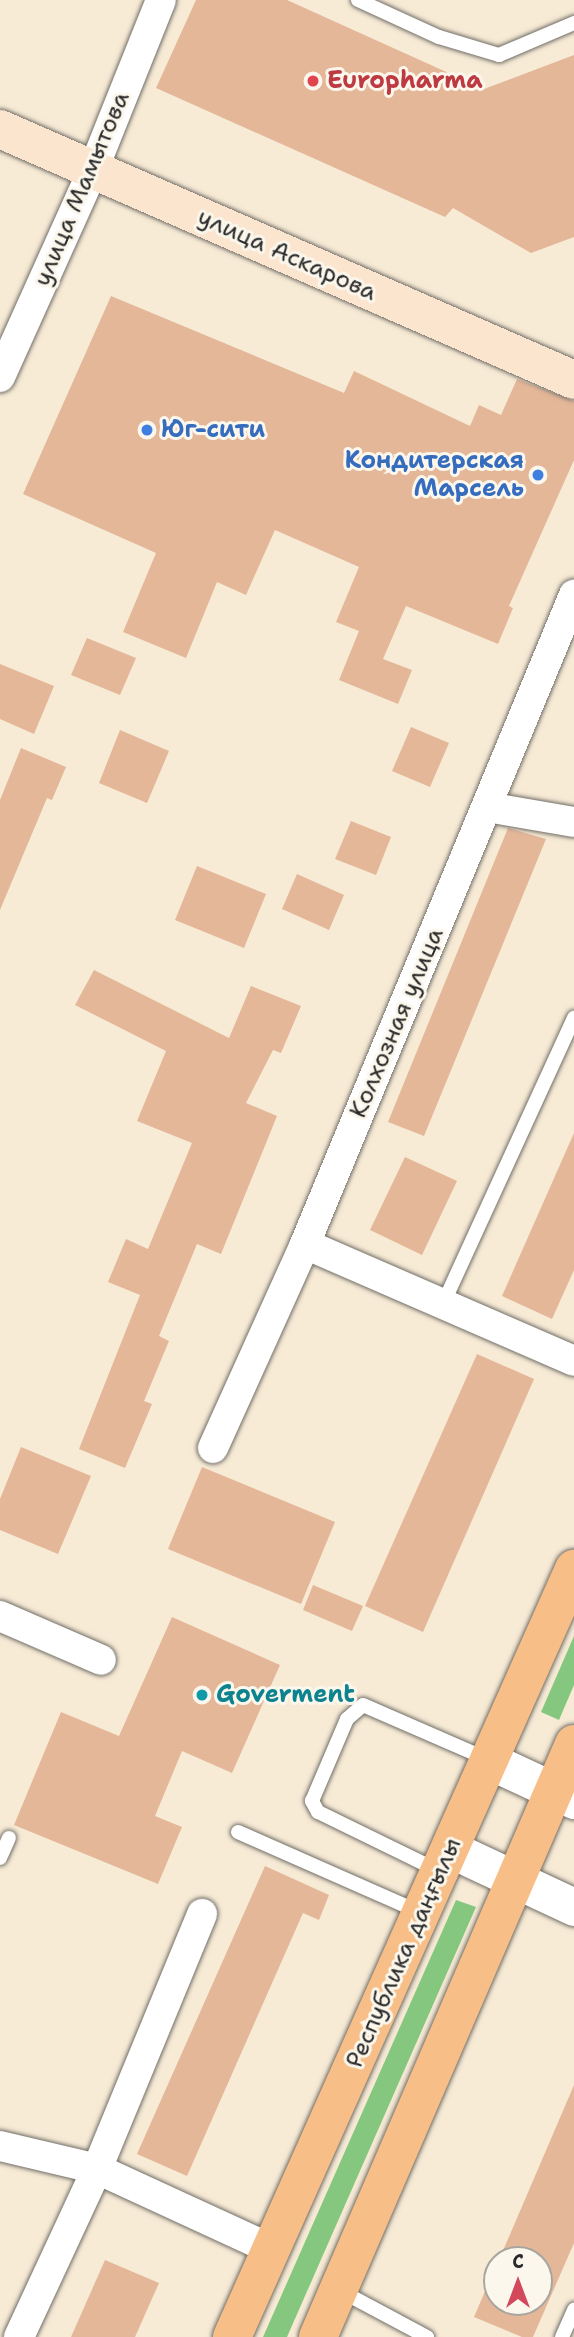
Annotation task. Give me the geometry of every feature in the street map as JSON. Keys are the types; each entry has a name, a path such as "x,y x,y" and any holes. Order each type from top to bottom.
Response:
{"main road":[{"name":"улица Аскарова","path":"0,129 571,373"},
{"name":"Республика даңғылы","path":"232,2337 574,1569"},
{"path":"318,2337 515,1880 564,1796 574,1744"}],"street":[{"name":"улица Мамытова","path":"0,377 93,170 161,0"},
{"name":"Колхозная улица","path":"213,1448 305,1244 574,595"},
{"path":"487,807 574,822"},
{"path":"305,1244 574,1361"},
{"path":"0,1616 101,1660"},
{"path":"490,1761 564,1796"},
{"path":"445,1860 515,1880 574,1907"},
{"path":"19,2337 97,2169 202,1914"},
{"path":"0,2146 97,2169 271,2249"}],"lane":[{"path":"364,1 439,37 499,55 574,23"},
{"path":"443,1304 574,1018"},
{"path":"445,1860 318,1812 312,1801 347,1719 363,1705 490,1761"},
{"path":"238,1832 422,1913"},
{"path":"0,1858 9,1838"},
{"path":"338,2290 427,2337"},
{"path":"562,2337 574,2310"}],"green space":[{"path":"574,1636 574,1685 559,1720 541,1712"},
{"path":"456,1900 476,1907 287,2337 263,2337"}],"building":[{"path":"196,0 287,0 484,89 574,55 574,237 531,253 453,208 445,217 156,88"},
{"path":"111,296 344,393 354,371 470,426 479,405 501,415 517,379 574,401 574,460 509,606 513,608 498,644 406,606 383,659 412,670 398,704 339,680 359,631 336,622 359,567 275,530 246,595 217,582 186,658 123,632 156,553 23,494"},
{"path":"87,638 136,658 120,695 71,675"},
{"path":"0,664 54,686 34,734 0,719"},
{"path":"411,727 449,743 430,787 392,771"},
{"path":"120,730 169,751 147,803 99,783"},
{"path":"21,748 66,767 52,800 47,798 0,910 0,800"},
{"path":"351,821 391,837 376,875 335,859"},
{"path":"508,828 546,839 424,1136 388,1122"},
{"path":"197,866 266,894 244,948 175,920"},
{"path":"297,874 344,895 329,930 282,909"},
{"path":"94,970 229,1038 251,986 301,1006 281,1053 273,1050 246,1103 277,1116 221,1254 197,1244 159,1336 169,1341 144,1401 152,1404 125,1468 79,1449 140,1295 108,1282 126,1239 148,1249 192,1143 137,1121 166,1051 75,1005"},
{"path":"574,1133 574,1270 552,1319 502,1296"},
{"path":"405,1157 457,1181 422,1255 370,1230"},
{"path":"477,1354 534,1379 423,1632 365,1606"},
{"path":"21,1447 91,1476 58,1554 0,1530 0,1499"},
{"path":"202,1467 335,1522 301,1604 168,1549"},
{"path":"313,1585 363,1606 352,1631 303,1610"},
{"path":"172,1617 280,1665 232,1773 182,1751 155,1816 182,1827 158,1884 14,1825 61,1712 119,1736"},
{"path":"265,1866 329,1895 319,1920 303,1913 187,2176 137,2154"},
{"path":"574,2085 574,2243 553,2291 553,2246 505,2246"},
{"path":"105,2260 159,2283 135,2337 71,2337"},
{"path":"483,2296 483,2316 542,2316 533,2337 522,2337 474,2317"}],"place":[{"name":"Europharma","path":"313,81"},
{"name":"Юг-сити","path":"147,430"},
{"name":"Кондитерская Марсель","path":"538,475"},
{"name":"Goverment","path":"202,1695"}]}
